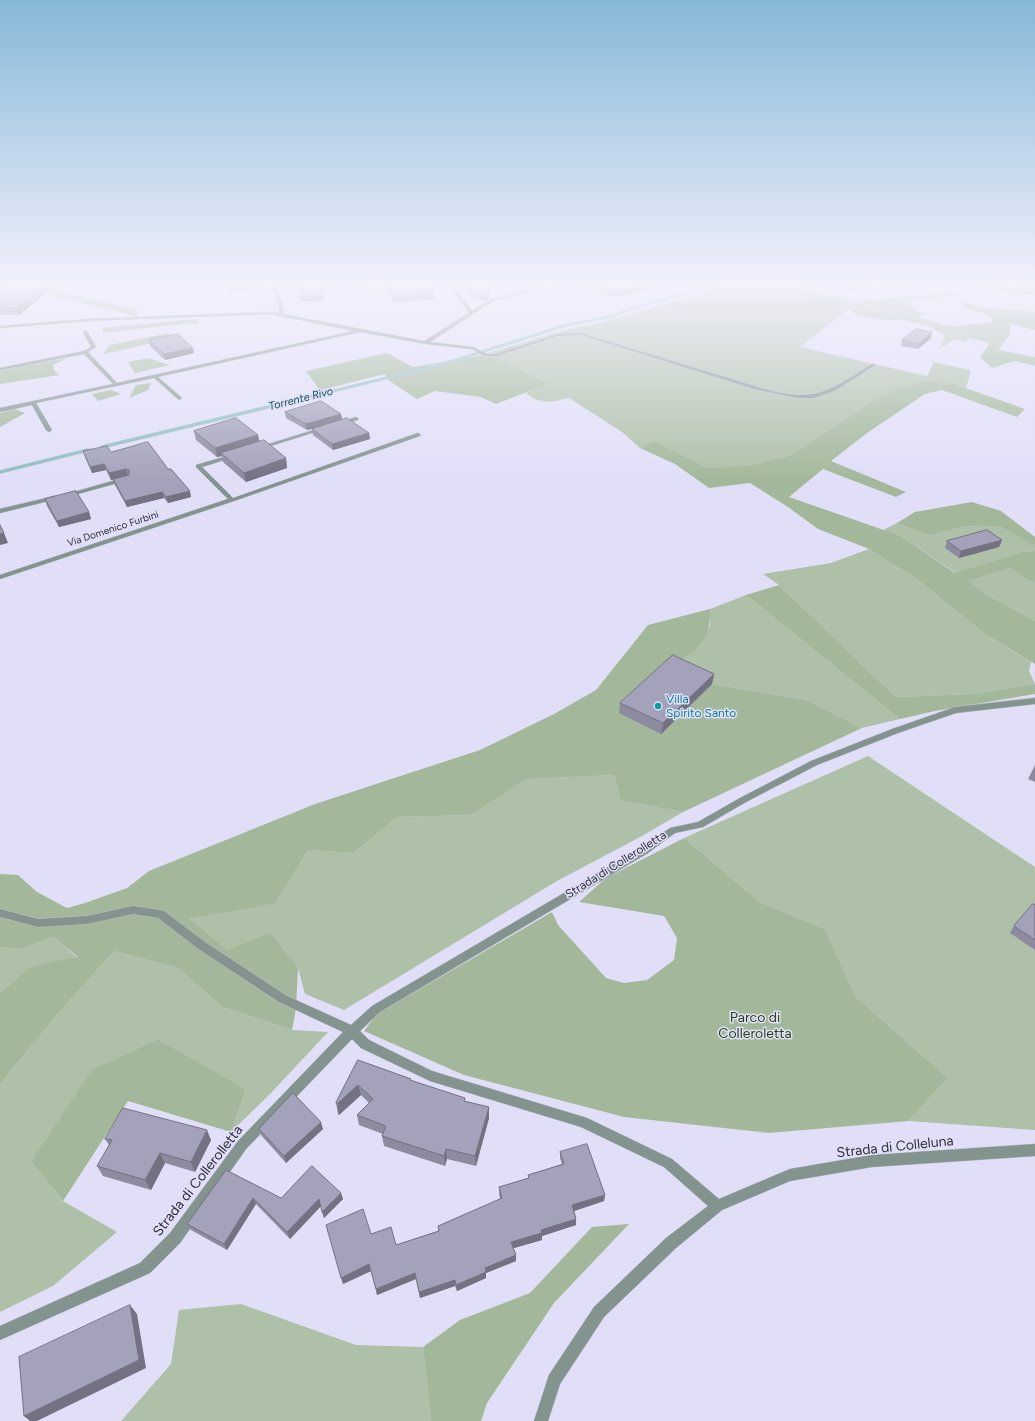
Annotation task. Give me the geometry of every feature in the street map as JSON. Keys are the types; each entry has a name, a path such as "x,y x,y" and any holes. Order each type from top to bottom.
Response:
{"street":[{"path":"0,369 86,352 93,347"},
{"path":"0,410 283,347"},
{"path":"461,347 475,349 485,354 500,354 520,347"},
{"path":"625,347 756,388 784,395 806,397 822,394 874,365"},
{"path":"86,352 116,384"},
{"path":"155,376 179,398"},
{"path":"33,402 49,430"},
{"path":"333,426 356,419"},
{"path":"250,450 326,428"},
{"name":"Via Domenico Furbini","path":"0,577 232,500 418,435"},
{"path":"232,500 198,466 235,455"},
{"path":"0,511 128,479"},
{"name":"Strada di Collerolletta","path":"0,1333 145,1268 175,1238 242,1145 352,1031 376,1009 645,850 673,830 700,825 743,800 814,763 895,731 955,710 1035,701"},
{"path":"0,913 38,923 87,920 133,910 160,914 201,946 283,999 352,1031 365,1044 430,1076 583,1122 668,1163 718,1206"},
{"name":"Strada di Colleluna","path":"541,1421 554,1380 599,1312 672,1243 718,1206 790,1175 872,1161 1035,1150"}],"green space":[{"path":"108,347 134,347 103,354"},
{"path":"507,347 801,347 927,376 934,362 971,370 966,388 954,384 882,395 789,456 750,465 707,468 654,440 640,448 622,432 569,398 546,402 531,397 526,393 548,384 495,356 478,356"},
{"path":"987,347 1000,347 998,350 1035,357 1035,366 1015,361 992,368 980,357"},
{"path":"387,353 413,367 478,356 495,356 548,384 496,404 481,397 435,391 417,399 388,380 385,374 320,390 306,371"},
{"path":"68,358 53,365 54,370 59,375 0,384 0,370"},
{"path":"148,358 170,365 135,373 128,362"},
{"path":"923,381 954,384 1025,409 1017,417 942,390 925,394 867,433 831,461 906,492 896,497 823,469 789,497 901,536 955,573 1021,552 1035,551 1035,583 1022,577 1011,568 968,581 984,593 1035,621 1035,664 985,634 917,579 869,549 818,529 788,507 750,483 709,488 675,464 640,448 654,440 707,468 750,465 789,456 882,395"},
{"path":"151,383 148,390 129,398 136,385"},
{"path":"110,390 121,394 98,401 92,394"},
{"path":"14,409 25,413 0,427 0,413"},
{"path":"972,502 1001,511 1035,537 1035,542 1033,545 1001,527 965,526 930,536 897,523 915,512"},
{"path":"897,523 930,536 965,526 1001,527 1032,544 1035,542 1035,551 1021,552 956,573 901,536 883,530"},
{"path":"869,549 917,579 985,634 1031,662 1029,671 1035,684 973,694 896,697 779,585 763,574 831,563"},
{"path":"1011,568 1022,577 1035,583 1035,621 984,593 967,581"},
{"path":"779,585 896,697 973,694 1035,684 1035,694 935,711 900,719 746,595"},
{"path":"746,595 900,719 862,728 807,700 712,684 672,666 710,626 710,609"},
{"path":"710,609 708,630 701,644 672,666 712,684 807,700 862,728 683,812 621,801 614,775 527,779 471,815 397,817 354,853 308,850 275,904 190,919 228,950 270,933 298,968 296,1008 292,1030 223,1007 178,968 114,951 62,1009 0,1084 0,993 31,966 78,957 53,937 20,949 0,947 0,874 18,875 37,892 67,908 127,888 149,871 315,804 480,750 554,714 596,690 648,625"},
{"path":"868,756 1035,867 1035,1130 908,1121 948,1078 856,997 825,929 760,902 684,838"},
{"path":"614,775 621,801 683,812 642,836 557,881 344,1010 305,994 298,968 228,950 190,919 275,904 308,850 354,853 397,817 471,815 527,779"},
{"name":"Parco di Colleroletta","path":"684,838 760,902 825,929 856,997 948,1078 908,1121 769,1133 624,1117 464,1075 364,1031 377,1014 552,912 558,925 606,978 624,983 647,980 674,960 677,938 664,916 579,902 606,878"},
{"path":"53,937 78,958 31,966 0,993 0,947 20,949"},
{"path":"114,951 178,968 223,1007 292,1030 328,1032 270,1094 231,1132 246,1089 158,1039 93,1070 31,1161 63,1201 117,1232 53,1286 0,1312 0,1084 62,1009"},
{"path":"158,1039 246,1089 231,1132 128,1101 63,1201 31,1161 92,1070"},
{"path":"629,1224 554,1303 487,1403 481,1421 431,1421 423,1347 460,1320 530,1293 592,1227"},
{"path":"241,1304 356,1345 423,1347 431,1421 121,1421 171,1364 179,1310"}],"building":[{"path":"157,347 193,348 164,354"},
{"path":"321,401 341,414 306,424 285,412"},
{"path":"236,418 258,435 215,448 194,431"},
{"path":"347,418 369,433 332,444 312,429"},
{"path":"264,440 286,458 244,473 221,453"},
{"path":"148,442 168,469 171,469 190,491 166,497 162,492 125,501 113,479 129,475 129,470 126,469 109,473 104,464 90,467 83,451 107,446 111,452"},
{"path":"76,491 89,512 57,521 45,499"},
{"path":"0,525 4,533 0,534"},
{"path":"987,530 1002,540 961,551 947,541"},
{"name":"Villa Spirito Santo","path":"673,655 714,674 663,723 620,703"},
{"path":"1033,904 1035,905 1035,940 1014,926"},
{"path":"358,1060 411,1079 410,1080 465,1098 464,1101 489,1107 475,1156 446,1149 444,1156 382,1136 386,1126 357,1115 373,1099 358,1085 337,1104 336,1103"},
{"path":"293,1093 321,1122 284,1156 259,1129"},
{"path":"123,1108 207,1130 191,1162 160,1153 145,1180 97,1166 112,1140 105,1139"},
{"path":"587,1144 605,1195 572,1205 576,1219 541,1230 542,1233 511,1242 516,1255 485,1268 486,1272 456,1285 455,1280 419,1292 415,1273 376,1289 369,1264 341,1278 326,1225 363,1209 371,1234 391,1227 396,1245 439,1231 438,1226 502,1198 499,1187 529,1178 528,1175 564,1164 560,1152"},
{"path":"312,1166 341,1193 322,1212 319,1199 287,1232 253,1198 224,1244 187,1224 226,1170 281,1198"},
{"path":"130,1305 139,1360 24,1416 19,1357"}],"waterway":[{"name":"Torrente Rivo","path":"260,409 443,364 496,347"},
{"name":"Torrente Rivo","path":"102,447 264,408"},
{"name":"Torrente Rivo","path":"0,472 88,450"}],"place":[{"name":"Villa Spirito Santo","path":"658,706"}]}
